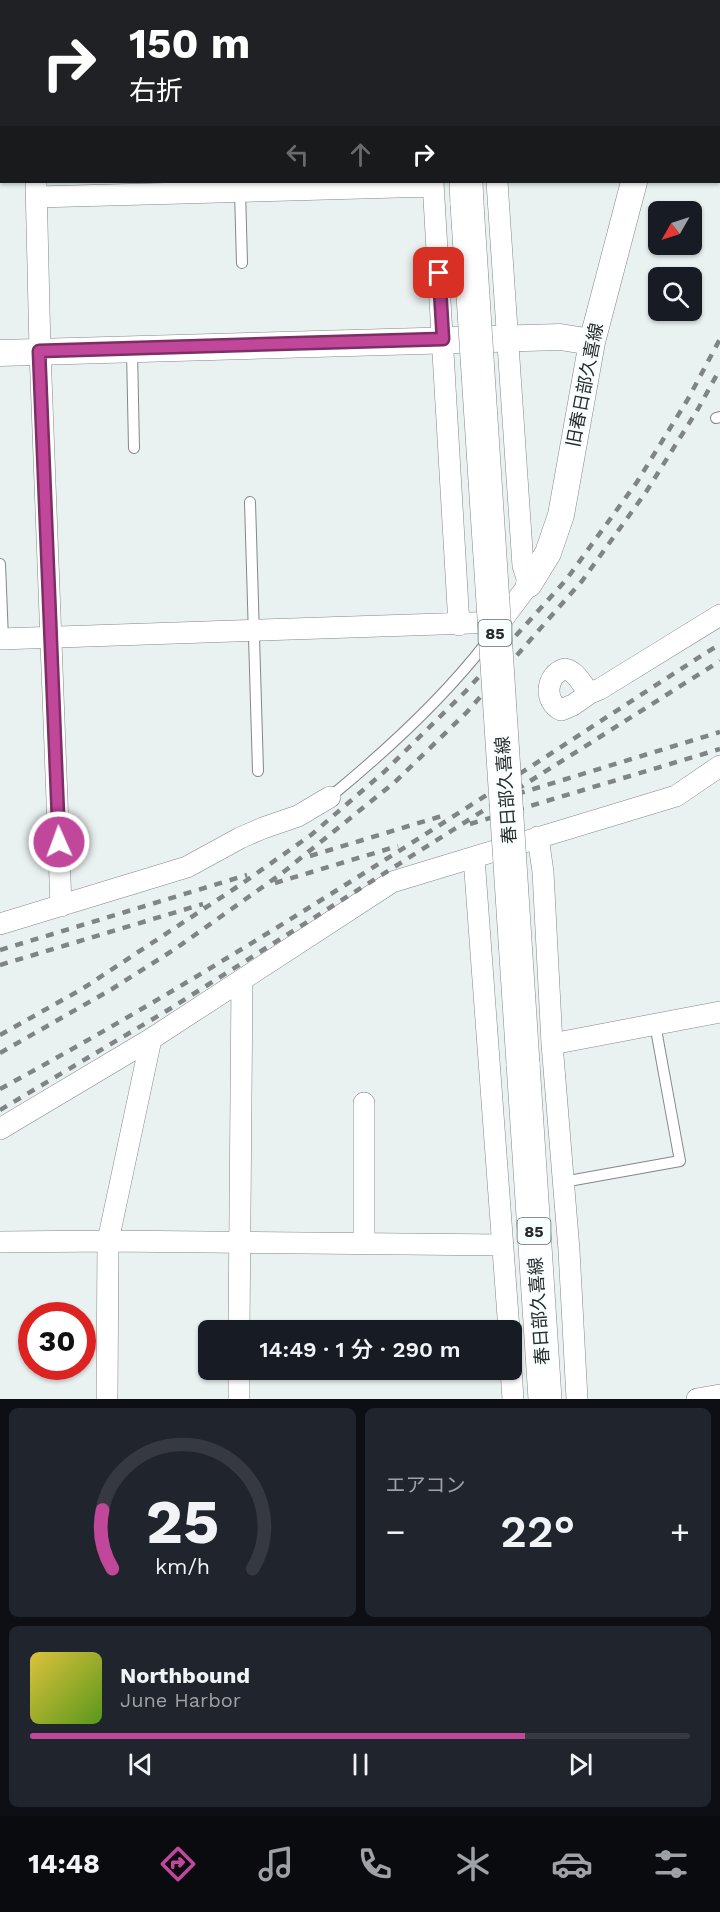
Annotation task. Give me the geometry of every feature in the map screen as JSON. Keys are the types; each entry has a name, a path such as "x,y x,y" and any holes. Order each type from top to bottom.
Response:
{"main road":[{"name":"春日部久喜線","path":"467,193 545,1399"}],"street":[{"path":"486,643 529,584 523,566 497,183"},
{"name":"旧春日部久喜線","path":"529,584 548,553 561,516 592,342 634,183"},
{"path":"61,906 39,351 36,189 240,191 433,184 459,625"},
{"path":"0,352 560,337 592,342"},
{"path":"590,693 720,615"},
{"path":"1,639 500,622"},
{"path":"0,1129 150,1039 392,882 676,796 720,766"},
{"path":"2,922 187,867 240,838 298,816 330,797"},
{"path":"538,837 543,872 552,1044 577,1399"},
{"path":"474,858 508,1320"},
{"path":"239,1320 242,980"},
{"path":"552,1044 720,1012"},
{"path":"107,1399 108,1241 150,1039"},
{"path":"364,1103 364,1244"},
{"path":"0,1242 503,1245"},
{"path":"239,1380 239,1399"},
{"path":"512,1380 513,1399"},
{"path":"697,1399 720,1395"}],"lane":[{"path":"240,191 242,263"},
{"path":"132,350 134,448"},
{"path":"250,502 258,771"},
{"path":"0,564 1,639"},
{"path":"330,797 390,745 467,667 486,643"},
{"path":"563,1182 680,1161 655,1024"}],"railway":[{"path":"0,1035 82,989 240,885 311,835 384,772 466,691 566,580 637,482 688,399 720,339"},
{"path":"0,1053 112,989 175,949 281,874 395,782 467,712 582,581 646,492 720,369"},
{"path":"0,1089 206,971 341,888 720,644"},
{"path":"0,1110 168,1010 720,661"},
{"path":"517,794 720,732"},
{"path":"470,824 720,749"},
{"path":"310,856 445,815"},
{"path":"275,883 398,846"},
{"path":"0,950 247,875"},
{"path":"0,965 203,904"}],"route":[{"path":"59,842 39,351 443,339 439,273"}]}
